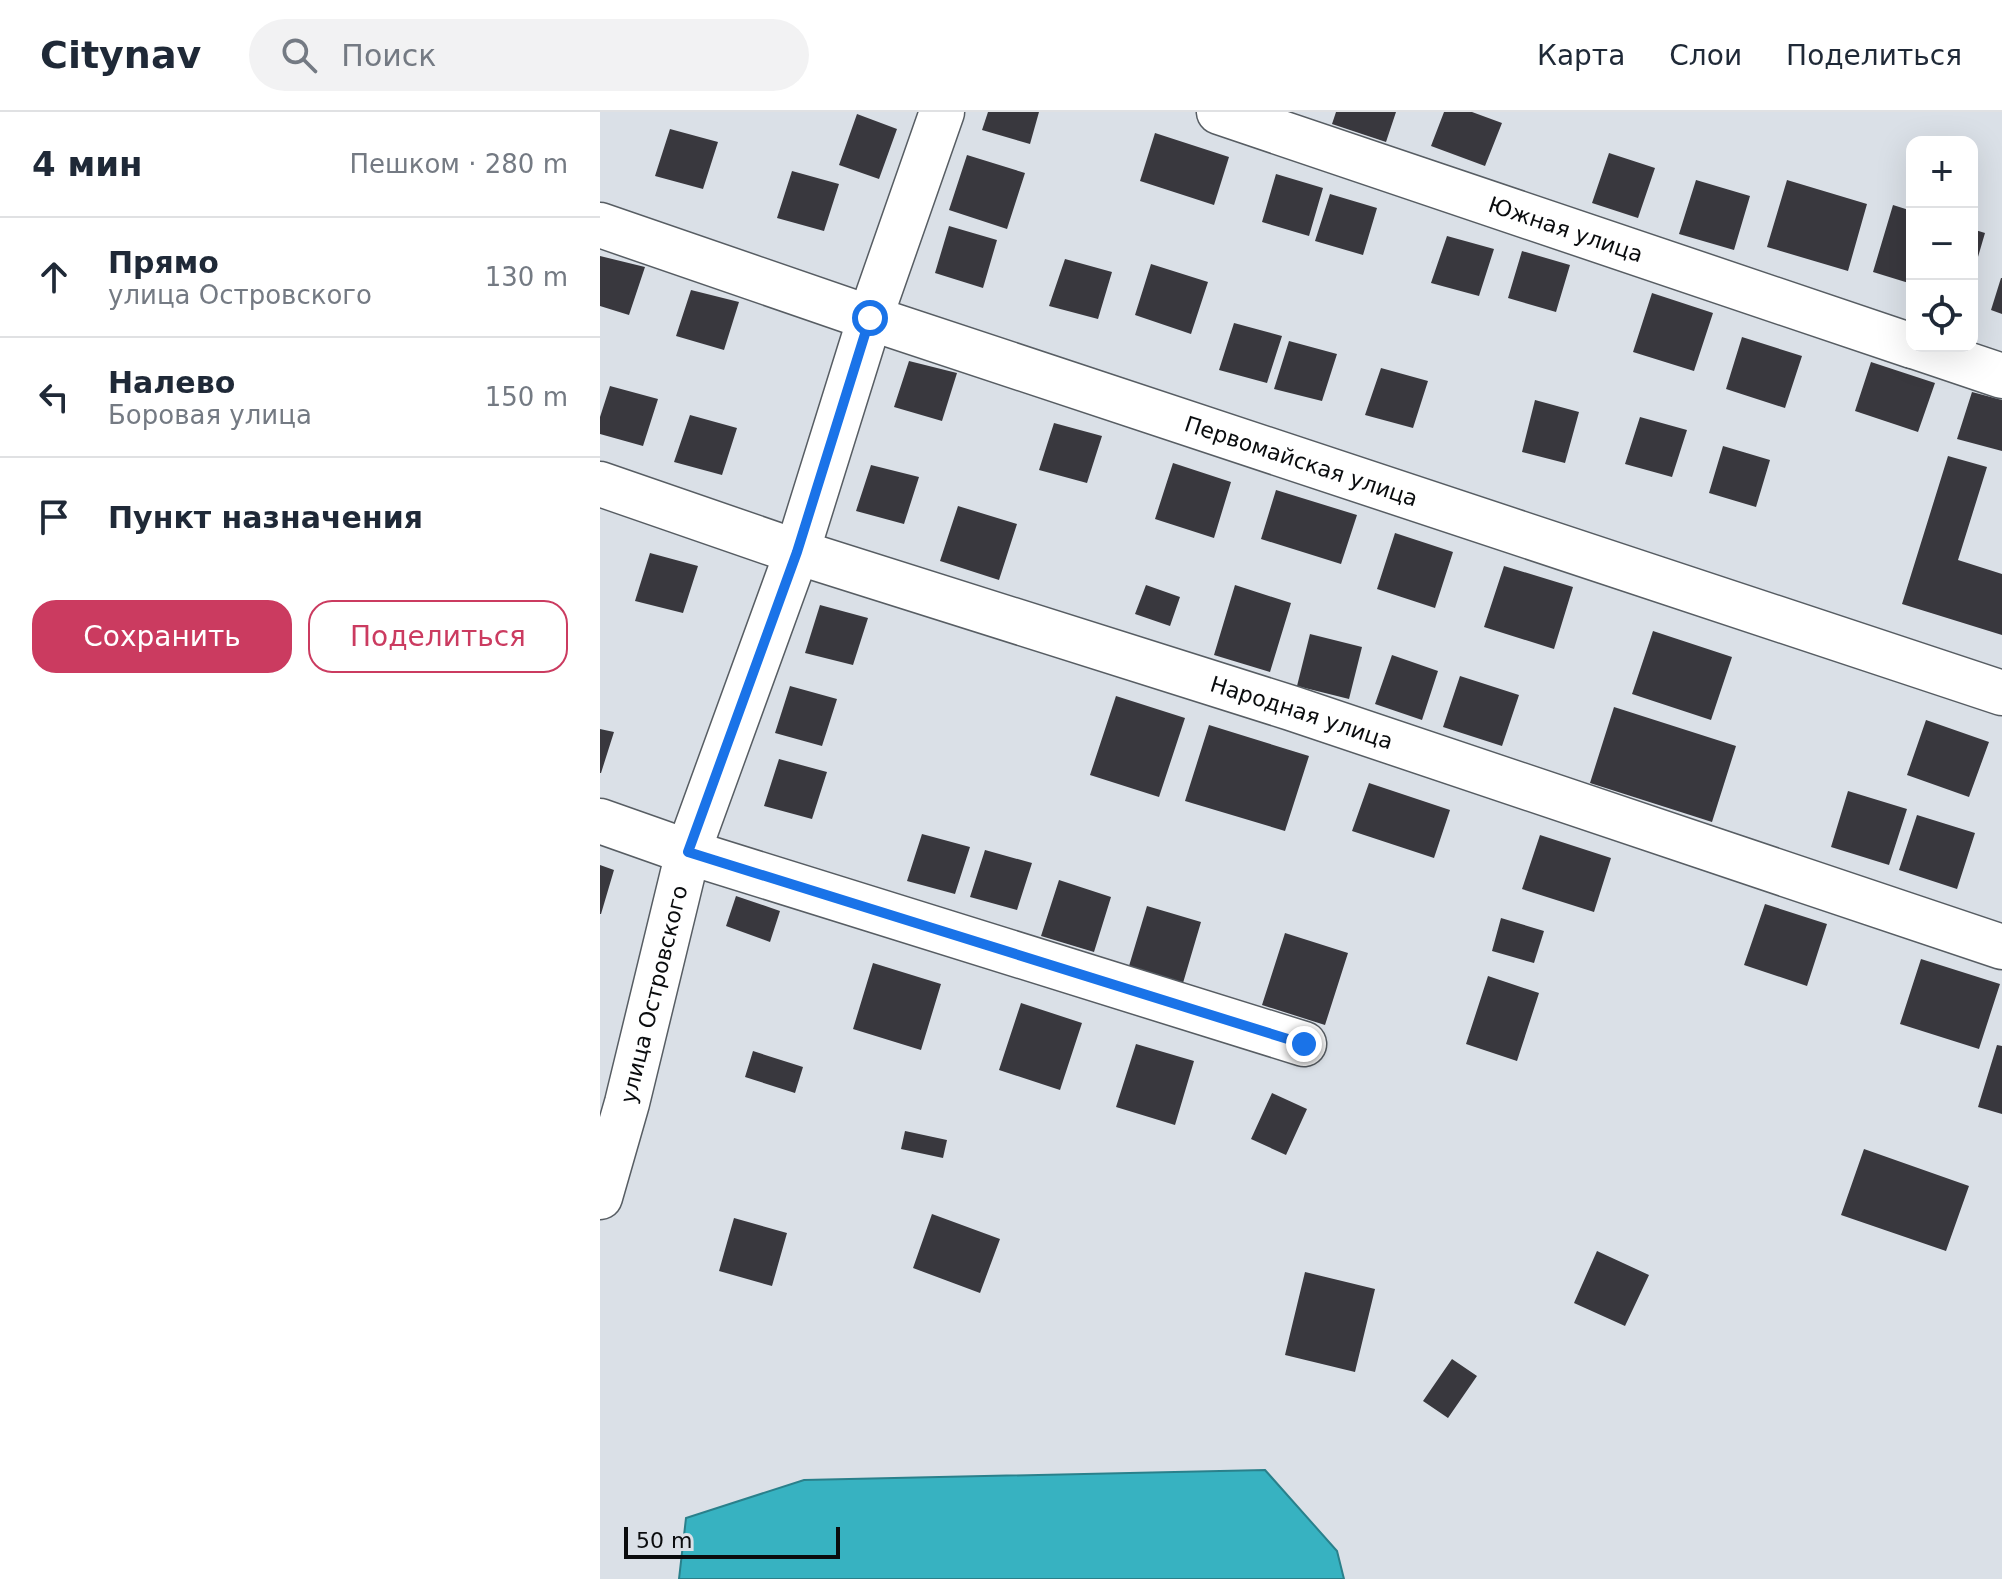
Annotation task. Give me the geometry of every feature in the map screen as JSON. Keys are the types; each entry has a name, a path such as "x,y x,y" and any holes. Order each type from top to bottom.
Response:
{"street":[{"name":"улица Островского","path":"600,1197 627,1103 688,852 797,552 870,318 942,112"},
{"name":"Южная улица","path":"1219,112 1906,344"},
{"name":"Первомайская улица","path":"600,225 870,318 2002,693"},
{"name":"Южная улица","path":"1931,352 2002,376"},
{"name":"Народная улица","path":"600,484 797,552 1291,708 2002,947"},
{"path":"600,821 688,852 1304,1044"}],"water":[{"path":"1265,1470 1337,1551 1344,1579 679,1579 686,1518 804,1480"}],"building":[{"path":"988,112 1039,112 1030,144 982,130"},
{"path":"1336,112 1396,112 1386,142 1332,124"},
{"path":"1444,112 1472,112 1502,123 1485,166 1431,146"},
{"path":"857,114 897,129 879,179 839,165"},
{"path":"670,129 718,142 703,189 655,176"},
{"path":"1155,133 1229,157 1214,205 1140,181"},
{"path":"1609,153 1655,168 1638,218 1592,203"},
{"path":"967,155 1025,173 1007,229 949,210"},
{"path":"792,171 839,184 824,231 777,218"},
{"path":"1276,174 1323,188 1309,236 1262,222"},
{"path":"1696,180 1750,196 1734,250 1679,234"},
{"path":"1787,180 1867,204 1848,271 1767,247"},
{"path":"1330,194 1377,208 1363,255 1315,241"},
{"path":"1893,205 1906,209 1906,282 1873,272"},
{"path":"949,226 997,240 983,288 935,273"},
{"path":"1978,231 1985,233 1978,257"},
{"path":"1447,236 1494,249 1479,296 1431,283"},
{"path":"1522,251 1570,265 1556,312 1508,298"},
{"path":"600,256 645,267 629,315 600,306"},
{"path":"1065,259 1112,272 1098,319 1049,306"},
{"path":"1151,264 1208,282 1191,334 1135,315"},
{"path":"2002,278 2002,314 1991,310"},
{"path":"691,290 739,302 724,350 676,336"},
{"path":"1652,293 1713,313 1694,371 1633,352"},
{"path":"1234,323 1282,336 1267,383 1219,370"},
{"path":"1742,337 1802,356 1785,408 1726,389"},
{"path":"1289,341 1337,354 1322,401 1274,389"},
{"path":"909,361 957,373 942,421 894,407"},
{"path":"1871,362 1935,383 1918,432 1855,411"},
{"path":"1381,368 1428,381 1413,428 1365,415"},
{"path":"610,386 658,399 643,446 600,434 600,417"},
{"path":"1972,392 2002,400 2002,451 1957,439"},
{"path":"1535,400 1579,412 1565,463 1522,452"},
{"path":"690,415 737,428 722,475 674,462"},
{"path":"1640,417 1687,430 1672,477 1625,464"},
{"path":"1054,423 1102,436 1087,483 1039,470"},
{"path":"1723,446 1770,460 1756,507 1709,493"},
{"path":"1948,456 1987,467 1958,560 2002,574 2002,635 1902,604"},
{"path":"1173,463 1231,482 1214,538 1155,519"},
{"path":"871,465 919,477 904,524 856,511"},
{"path":"1276,490 1357,515 1341,564 1261,539"},
{"path":"958,506 1017,524 999,580 940,561"},
{"path":"1395,533 1453,552 1435,608 1377,589"},
{"path":"650,553 698,566 683,613 635,601"},
{"path":"1504,566 1573,587 1554,649 1484,627"},
{"path":"1146,585 1180,597 1170,626 1135,614"},
{"path":"1235,585 1291,603 1270,672 1214,655"},
{"path":"820,605 868,618 853,665 805,653"},
{"path":"1653,631 1732,657 1711,720 1632,694"},
{"path":"1310,634 1362,647 1349,699 1297,686"},
{"path":"1392,655 1438,671 1422,720 1375,704"},
{"path":"1460,676 1519,695 1502,746 1443,727"},
{"path":"790,686 837,699 822,746 775,733"},
{"path":"1116,696 1185,718 1159,797 1090,775"},
{"path":"1614,707 1736,746 1712,822 1590,783"},
{"path":"1926,720 1989,742 1969,797 1907,775"},
{"path":"1209,725 1309,756 1285,831 1185,801"},
{"path":"600,729 614,732 601,773 600,773"},
{"path":"779,759 827,772 812,819 764,806"},
{"path":"1369,783 1450,810 1434,858 1352,831"},
{"path":"1848,791 1907,809 1889,865 1831,847"},
{"path":"1917,815 1975,833 1957,889 1899,870"},
{"path":"922,834 970,847 955,894 907,881"},
{"path":"1540,835 1611,858 1594,912 1522,889"},
{"path":"985,850 1032,863 1017,910 970,897"},
{"path":"600,865 614,870 601,914 600,914"},
{"path":"1059,880 1111,897 1094,952 1041,936"},
{"path":"736,896 780,911 770,942 726,926"},
{"path":"1765,904 1827,924 1807,986 1744,965"},
{"path":"1147,906 1201,922 1183,983 1129,966"},
{"path":"1501,918 1544,931 1534,963 1492,951"},
{"path":"1285,933 1348,953 1325,1025 1262,1005"},
{"path":"1921,959 2000,984 1979,1049 1900,1024"},
{"path":"873,963 941,984 921,1050 853,1029"},
{"path":"1488,976 1539,993 1517,1061 1466,1044"},
{"path":"1021,1003 1082,1023 1060,1090 999,1070"},
{"path":"1136,1044 1194,1061 1175,1125 1116,1107"},
{"path":"1997,1045 2002,1046 2002,1114 1978,1107"},
{"path":"753,1051 803,1067 795,1093 745,1077"},
{"path":"1272,1093 1307,1109 1286,1155 1251,1139"},
{"path":"905,1131 947,1140 943,1158 901,1149"},
{"path":"1864,1149 1969,1186 1946,1251 1841,1215"},
{"path":"932,1214 1000,1239 980,1293 913,1268"},
{"path":"734,1218 787,1233 772,1286 719,1271"},
{"path":"1597,1251 1649,1275 1625,1326 1574,1303"},
{"path":"1305,1272 1375,1289 1355,1372 1285,1355"},
{"path":"1452,1359 1477,1376 1448,1418 1423,1401"}],"route":[{"path":"870,318 797,552 688,852 1304,1044"}]}
